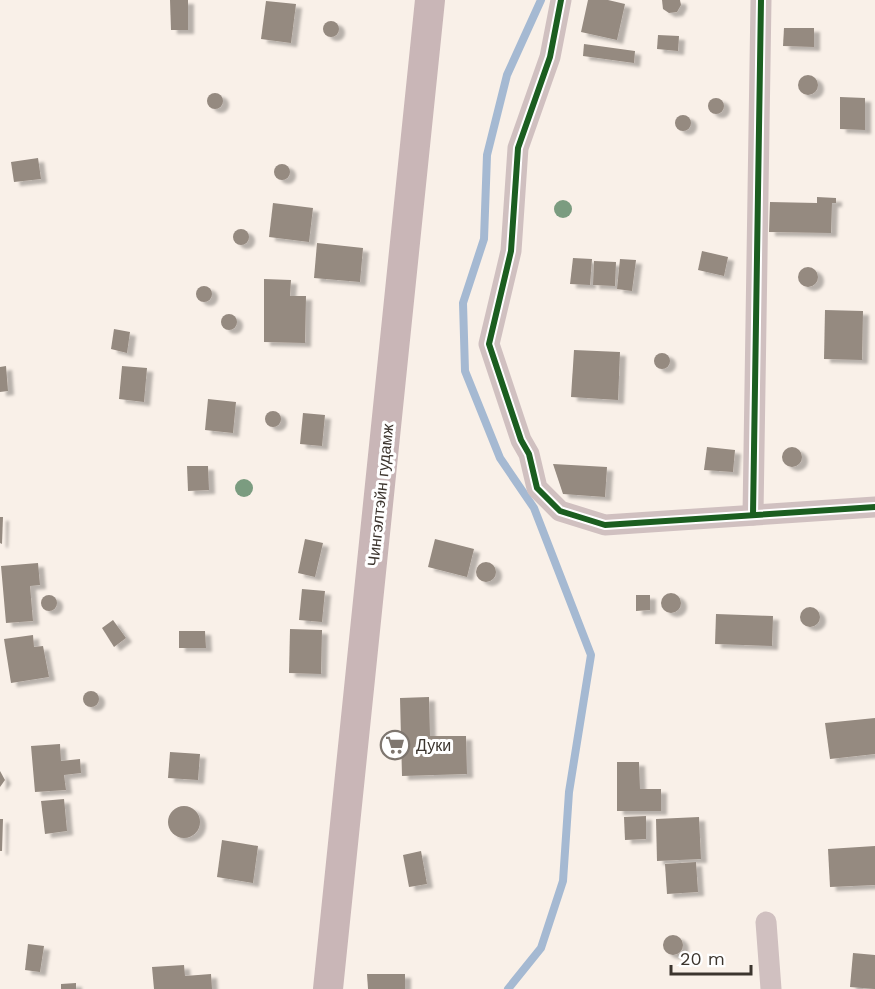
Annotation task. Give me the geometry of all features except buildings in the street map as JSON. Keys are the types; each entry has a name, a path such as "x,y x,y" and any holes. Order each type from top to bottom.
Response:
{"main road":[{"name":"Чингэлтэйн гудамж","path":"328,989 430,0"}],"street":[{"path":"561,0 550,57 518,148 511,251 489,344 521,440 529,454 537,488 560,511 605,525 875,507"},
{"path":"753,515 761,0"},
{"path":"766,922 771,989"}],"waterway":[{"path":"508,989 541,948 563,881 569,792 591,655 534,508 500,458 465,371 463,303 484,239 487,155 507,75 541,0"}],"cycle path":[{"path":"561,0 550,57 518,148 511,251 489,344 521,440 529,454 537,488 560,511 605,525 875,507"},
{"path":"753,515 761,0"}],"place":[{"name":"Дуки","path":"395,745"}]}
